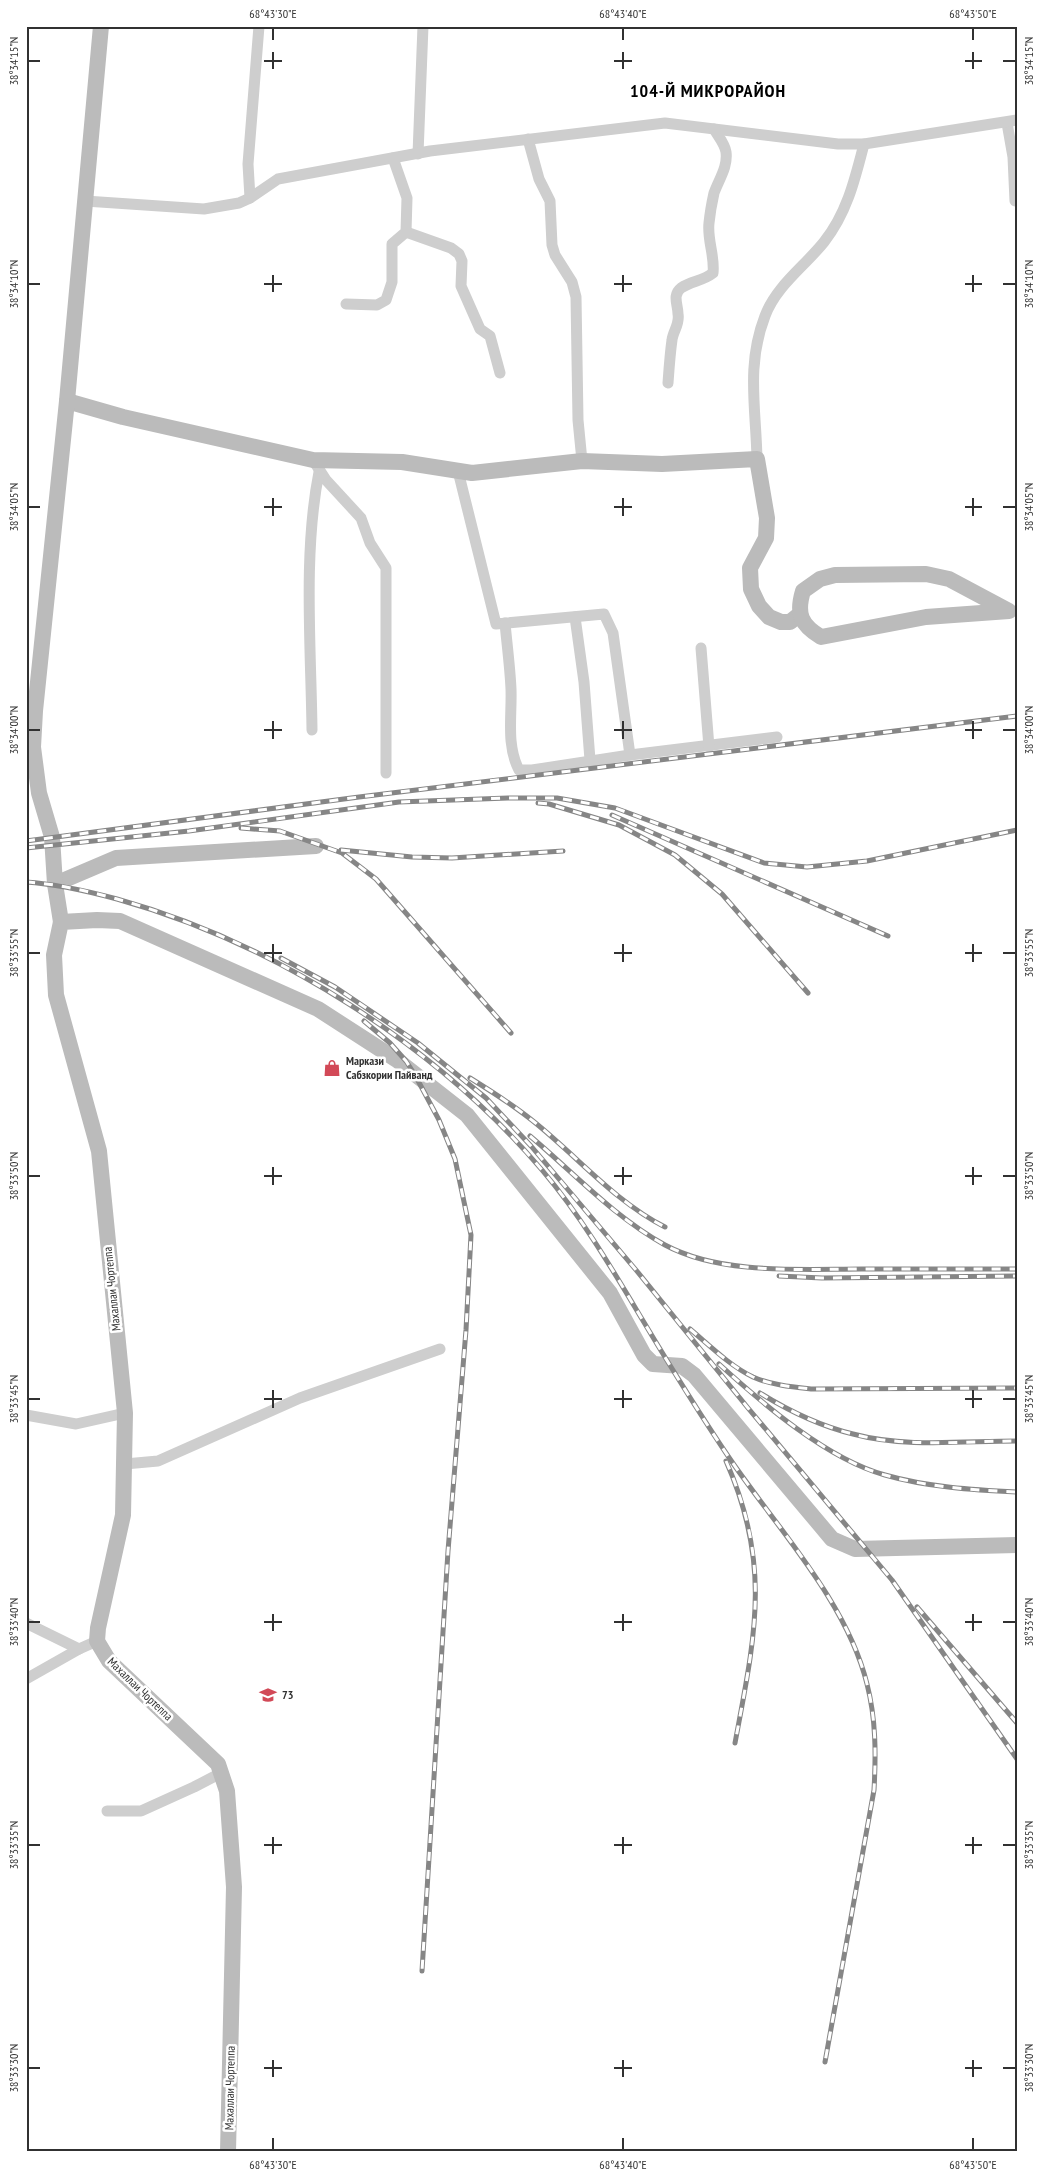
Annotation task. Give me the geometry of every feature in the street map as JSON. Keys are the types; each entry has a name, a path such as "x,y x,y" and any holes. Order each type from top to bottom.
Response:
{"street":[{"path":"101,26 33,747 39,793 52,837 55,884 61,922 97,920 120,922 318,1009 396,1060 467,1114 610,1293 644,1355 653,1364 682,1366 694,1375 832,1539 855,1549 1017,1545"},
{"path":"250,198 248,164 259,26"},
{"path":"418,154 423,26"},
{"path":"85,200 204,209 239,203 250,198 278,179 393,158 528,138 598,132 665,123 838,144 864,144 1012,121 1015,201"},
{"path":"668,384 672,337 678,326 675,302 677,293 681,288 706,278 713,273 714,265 708,242 709,223 714,193 726,164 725,147 714,129"},
{"path":"528,138 539,179 550,201 552,245 555,255 572,282 576,297 578,420 582,461"},
{"path":"800,614 790,622 781,622 769,617 758,606 751,589 750,568 766,538 767,518 756,459 752,377 756,342 765,314 776,294 824,242 841,218 854,185 864,144"},
{"path":"346,304 377,305 386,300 392,282 392,244 406,232 407,198 393,158"},
{"path":"406,232 451,248 459,254 462,261 461,286 480,329 490,336 500,373"},
{"path":"67,400 122,417 316,466 402,462 472,473 582,461 662,464 756,459"},
{"path":"312,730 310,572 316,466"},
{"path":"316,466 361,518 370,543 386,568 386,773"},
{"path":"458,471 496,624 604,614 613,633 630,755"},
{"path":"926,574 949,579 1013,611 926,617 821,637 807,629 800,614 803,591 820,579 835,575 926,574"},
{"path":"575,617 584,682 590,760"},
{"path":"505,623 512,691 509,713 514,761 519,770 532,770 590,760 709,747 777,737"},
{"path":"700,648 709,747"},
{"path":"55,884 116,858 316,846"},
{"name":"Махаллаи Чортеппа","path":"61,922 54,955 56,995 99,1151 125,1413 123,1515 102,1605 97,1641 109,1662 218,1764 226,1791 230,1816 234,1887 228,2152"},
{"path":"124,1464 158,1461 300,1398 440,1349"},
{"path":"26,1415 76,1424 125,1413"},
{"path":"26,1623 80,1649"},
{"path":"26,1679 97,1641"},
{"path":"107,1811 141,1811 221,1773"}],"railway":[{"path":"26,841 359,797 1017,716"},
{"path":"26,848 189,831 399,802 508,798 557,798 615,808 764,863 807,867 867,861 1017,830"},
{"path":"538,803 549,804 619,825 675,855 722,894 808,993"},
{"path":"612,815 888,936"},
{"path":"241,828 280,831 342,853 376,879 511,1033"},
{"path":"341,850 412,857 452,858 563,851"},
{"path":"26,882 61,886 95,893 176,918 235,942 293,971 349,1004 403,1041 453,1081 500,1124 542,1170 583,1224 718,1442 809,1567 827,1595 844,1624 867,1684 875,1737 874,1790 825,2062"},
{"path":"281,958 335,987 418,1043 486,1098 531,1146 892,1580 1017,1759"},
{"path":"364,1021 390,1043 406,1061 439,1120 455,1159 471,1235 466,1330 448,1551 422,1971"},
{"path":"470,1078 525,1115 612,1191 646,1216 665,1227"},
{"path":"530,1136 611,1208 646,1234 687,1255 736,1266 761,1268 1017,1269"},
{"path":"779,1276 822,1278 1017,1276"},
{"path":"690,1329 720,1355 744,1372 760,1380 782,1385 811,1389 1017,1388"},
{"path":"719,1364 755,1396 797,1429 841,1457 863,1467 885,1475 934,1485 1017,1492"},
{"path":"760,1393 793,1412 817,1422 841,1431 873,1438 914,1442 1017,1441"},
{"path":"726,1461 750,1534 754,1568 753,1634 735,1743"},
{"path":"917,1607 1017,1723"}],"place":[{"name":"Маркази Сабзкории Пайванд","path":"332,1068"},
{"name":"73","path":"268,1695"}],"district":[{"name":"104-Й МИКРОРАЙОН","path":"708,91"}]}
